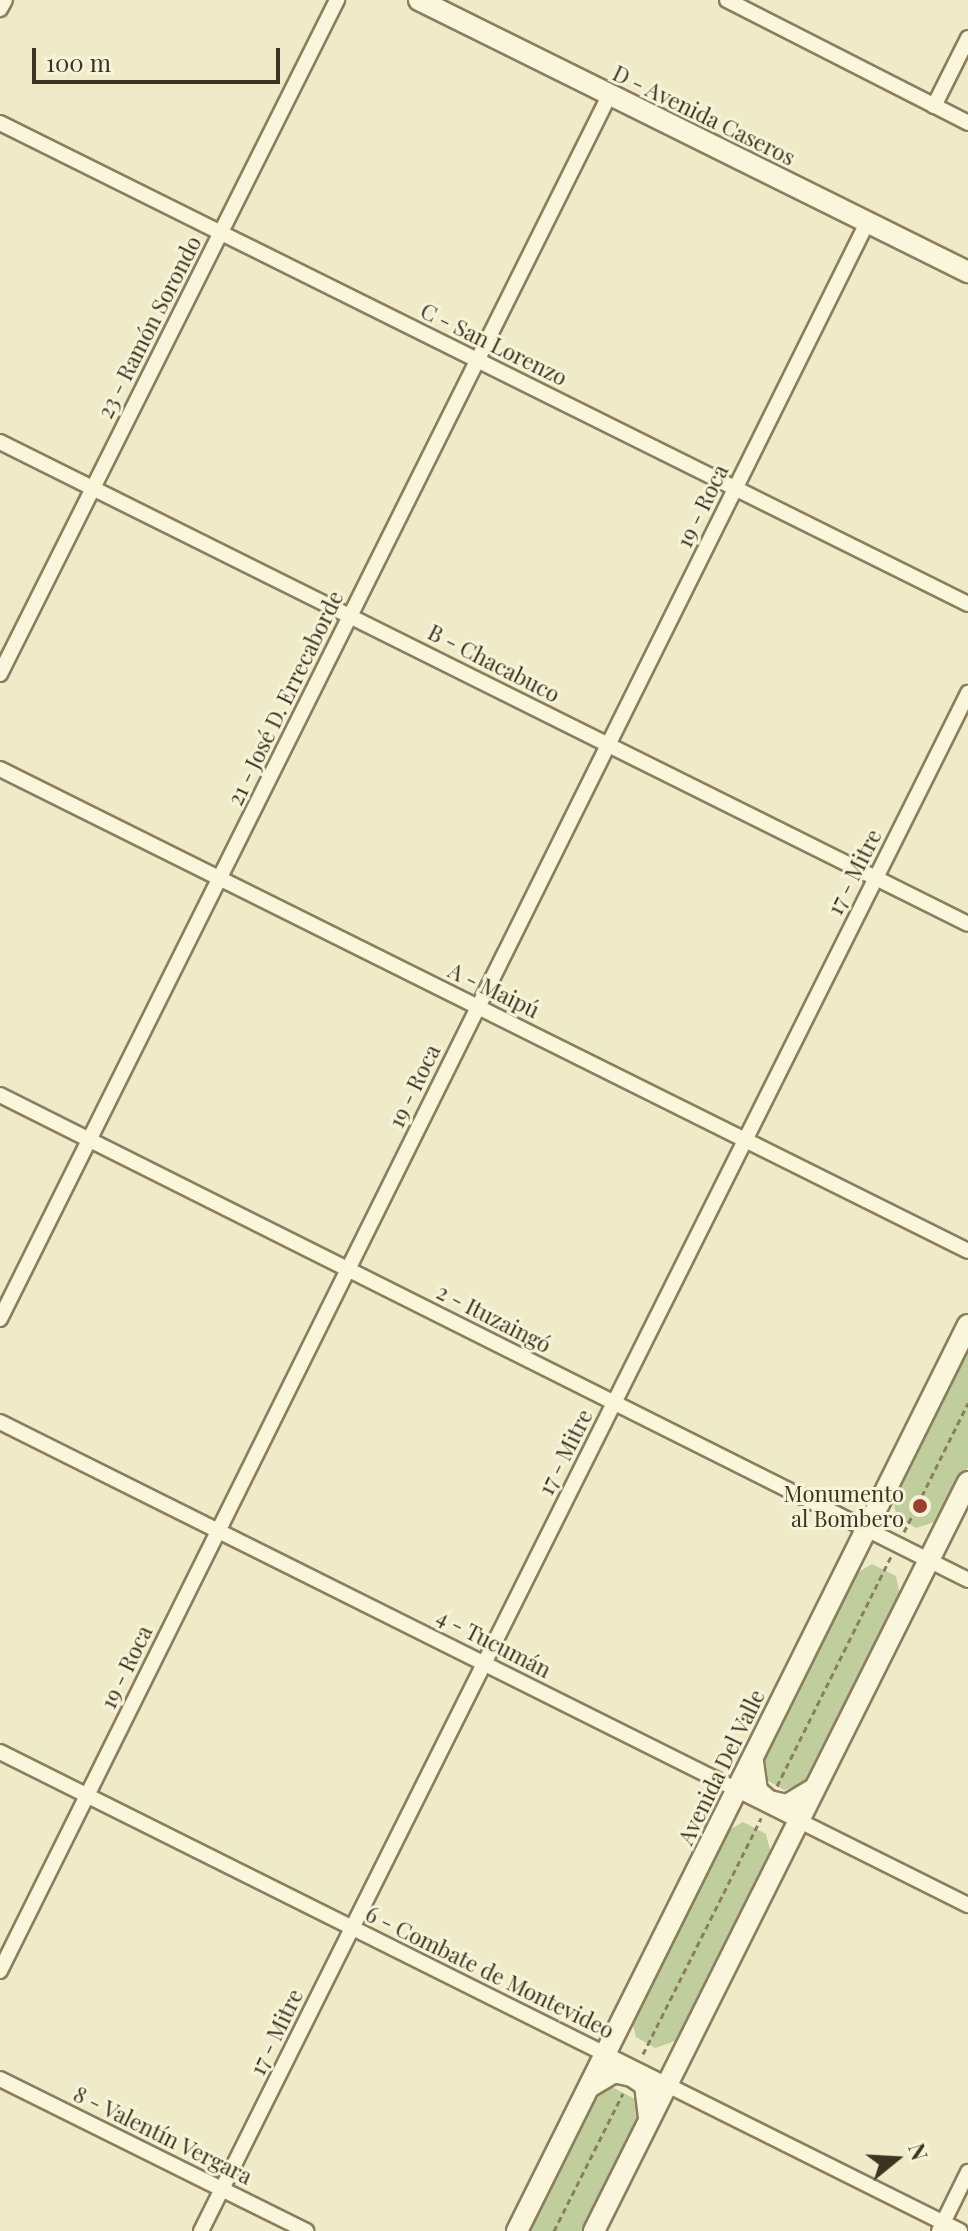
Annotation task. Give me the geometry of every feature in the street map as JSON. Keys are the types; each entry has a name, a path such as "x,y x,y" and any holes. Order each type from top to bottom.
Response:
{"street":[{"path":"0,9 5,0"},
{"name":"23 - Ramón Sorondo","path":"0,674 337,0"},
{"name":"D - Avenida Caseros","path":"419,0 968,272"},
{"path":"727,0 968,123"},
{"path":"934,106 968,38"},
{"name":"21 - José D. Errecaborde","path":"0,1319 609,96"},
{"name":"C - San Lorenzo","path":"0,123 968,604"},
{"name":"19 - Roca","path":"0,1971 868,221"},
{"name":"B - Chacabuco","path":"0,442 968,924"},
{"name":"17 - Mitre","path":"201,2231 968,693"},
{"name":"A - Maipú","path":"0,769 968,1251"},
{"name":"2 - Ituzaingó","path":"0,1095 968,1580"},
{"name":"Avenida Del Valle","path":"517,2231 968,1325"},
{"name":"4 - Tucumán","path":"0,1422 968,1905"},
{"path":"594,2231 968,1482"},
{"name":"6 - Combate de Montevideo","path":"0,1752 667,2085 941,2227 960,2231"},
{"path":"754,1754 751,1775 757,1791 769,1801 787,1805 816,1787"},
{"path":"587,2090 614,2072 632,2076 645,2085 649,2122"},
{"name":"8 - Valentín Vergara","path":"0,2079 306,2231"},
{"path":"941,2227 968,2172"}],"green space":[{"path":"968,1344 968,1467 941,1520 916,1528 897,1517 892,1498"},
{"path":"872,1564 896,1576 901,1600 810,1782 784,1790 765,1779 760,1760 852,1576"},
{"path":"743,1822 766,1834 772,1858 681,2039 655,2048 636,2037 631,2017 722,1834"},
{"path":"612,2087 635,2099 640,2123 586,2231 525,2231 591,2099"}],"place":[{"name":"Monumento al Bombero","path":"920,1506"}]}
